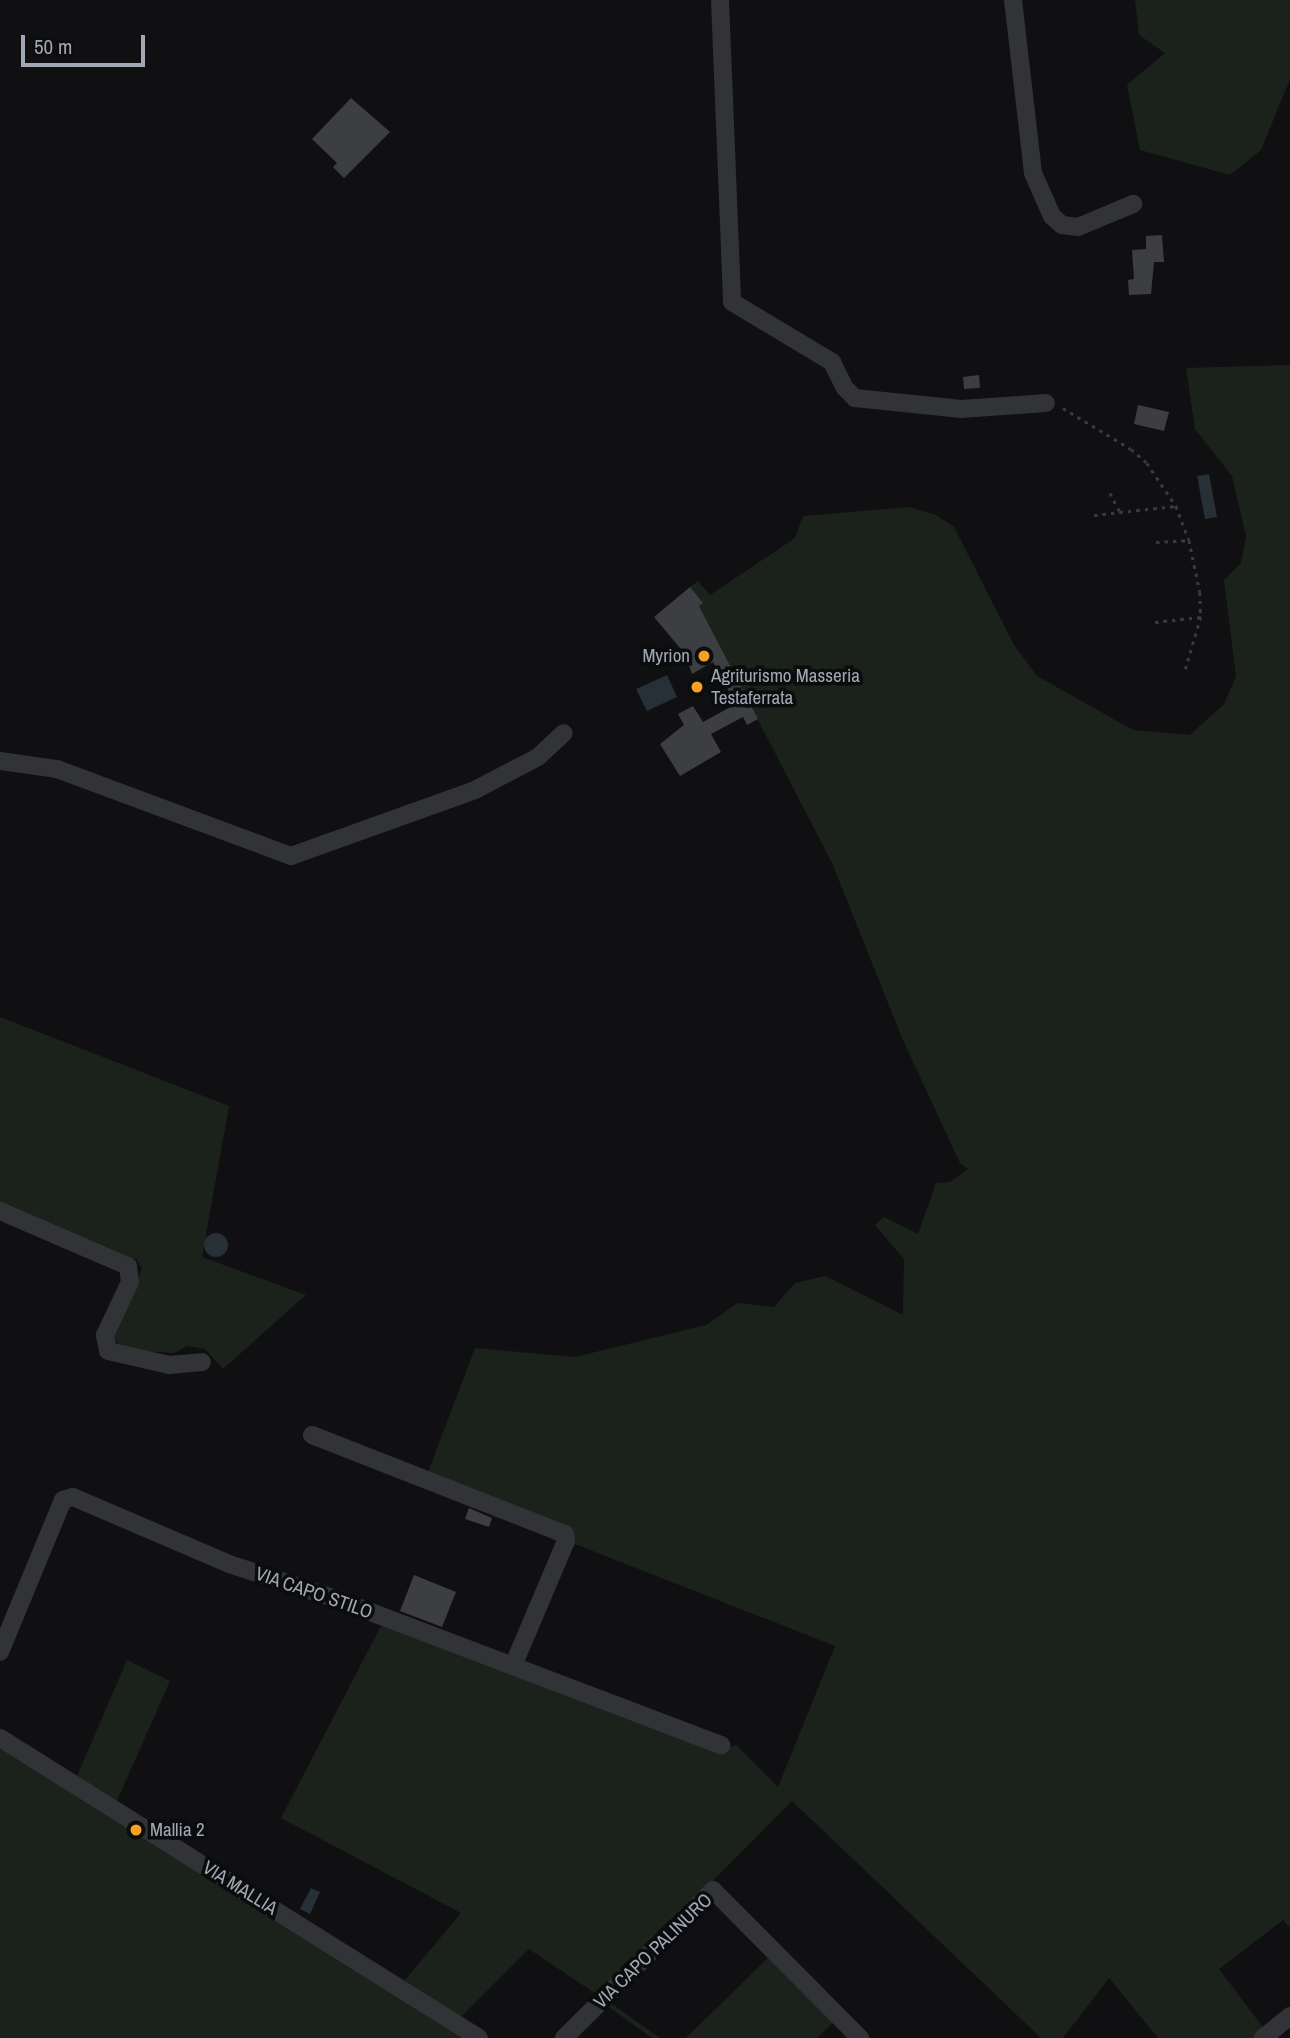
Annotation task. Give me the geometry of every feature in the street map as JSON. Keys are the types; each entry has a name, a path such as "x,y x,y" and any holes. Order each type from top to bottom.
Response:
{"street":[{"path":"720,0 732,302 832,362 844,387 855,398 961,409 1046,402"},
{"path":"1013,0 1032,173 1052,216 1062,225 1091,225 1133,204"},
{"path":"0,761 57,769 291,856 475,790 538,757 564,733"},
{"path":"0,1210 128,1266 130,1282 105,1335 108,1351 169,1365 202,1363"},
{"path":"312,1435 565,1534 566,1541 513,1666"},
{"name":"VIA CAPO STILO","path":"0,1652 63,1500 73,1497 229,1564 513,1666 721,1745"},
{"name":"VIA MALLIA","path":"0,1738 479,2038"},
{"name":"VIA CAPO PALINURO","path":"564,2038 713,1889 860,2038"},
{"path":"1263,2038 1290,2016"}],"path":[{"path":"1046,402 1062,407 1131,449 1147,463 1176,506 1197,569 1201,617 1185,671"},
{"path":"1110,492 1119,512"},
{"path":"1094,515 1176,506"},
{"path":"1156,542 1189,540"},
{"path":"1155,622 1201,617"}],"shaded area":[{"path":"1135,0 1290,0 1290,79 1261,150 1230,175 1140,150 1127,85 1165,53 1139,35"},
{"path":"1290,365 1290,1928 1283,1920 1219,1969 1265,2030 1254,2038 1158,2038 1109,1978 1063,2038 1041,2038 792,1801 599,1996 529,1949 461,2017 404,1981 461,1913 281,1818 382,1624 719,1751 736,1745 778,1787 835,1646 575,1544 570,1527 428,1472 475,1348 575,1357 706,1325 738,1303 774,1307 795,1283 825,1276 903,1315 904,1259 875,1225 884,1217 918,1234 936,1183 950,1182 968,1169 960,1163 902,1038 832,863 699,606 702,603 690,587 698,581 710,595 795,538 803,516 909,507 936,515 954,527 1014,645 1037,676 1133,730 1190,735 1224,704 1236,676 1224,580 1241,563 1246,536 1232,476 1195,429 1186,368"},
{"path":"1209,474 1217,517 1205,519 1197,476"},
{"path":"667,675 677,697 647,711 636,689"},
{"path":"0,1017 229,1106 202,1257 306,1295 223,1369 205,1349 187,1346 174,1353 121,1350 113,1334 142,1269 137,1260 0,1204"},
{"path":"216,1233 225,1236 228,1245 225,1254 216,1257 207,1254 204,1245 207,1236"},
{"path":"127,1660 170,1681 117,1801 77,1776"},
{"path":"0,1745 466,2038 0,2038"},
{"path":"311,1888 320,1892 310,1914 300,1909"},
{"path":"770,1956 834,2022 817,2038 686,2038"},
{"path":"609,2002 660,2038 652,2038 606,2005"}],"building":[{"path":"351,98 390,132 344,178 333,167 337,163 312,139"},
{"path":"1162,235 1164,262 1154,262 1151,294 1129,295 1128,280 1134,279 1132,250 1146,249 1146,236"},
{"path":"979,375 980,388 964,389 963,377"},
{"path":"1138,405 1169,412 1164,431 1134,424"},
{"path":"690,587 703,603 699,606 758,719 747,725 743,717 711,734 721,752 680,776 660,744 684,725 678,714 693,706 703,722 736,704 713,662 692,674 685,654 654,617"},
{"path":"469,1508 492,1518 489,1527 465,1519"},
{"path":"414,1575 456,1592 442,1627 400,1611"}],"place":[{"name":"Myrion","path":"704,656"},
{"name":"Agriturismo Masseria Testaferrata","path":"697,687"},
{"name":"Mallia 2","path":"136,1830"}]}
